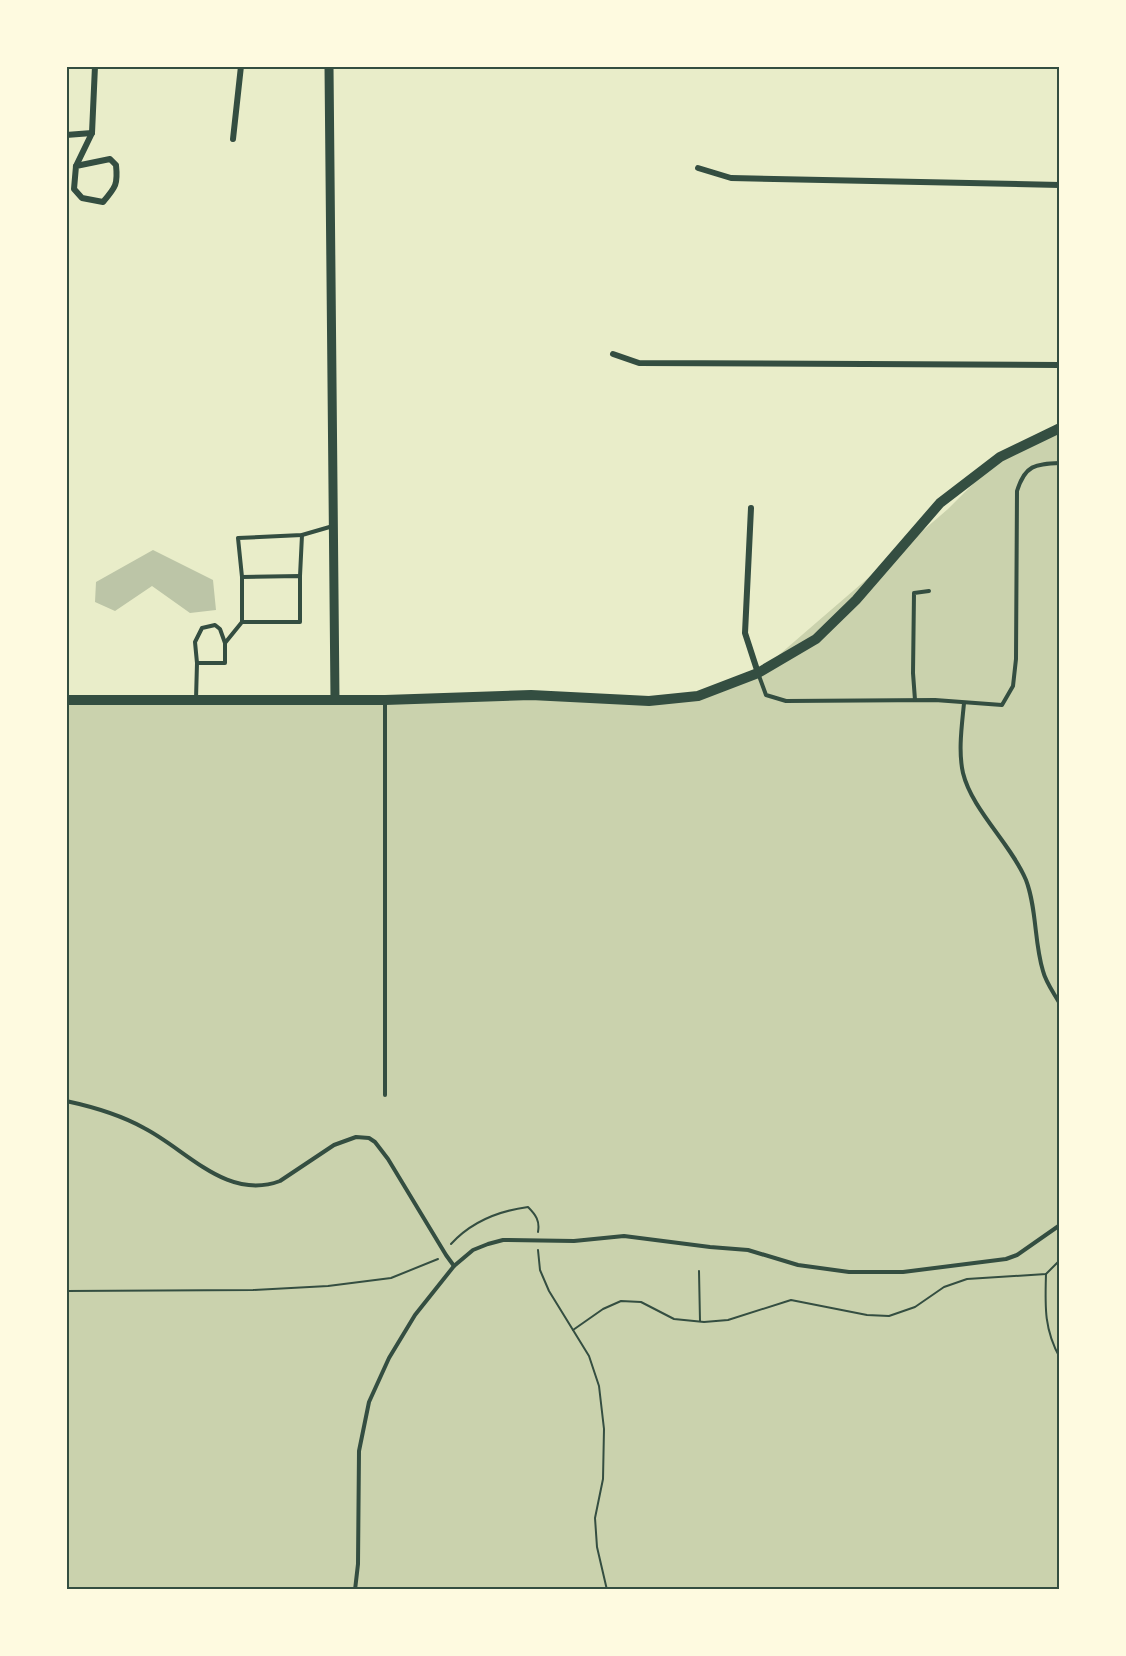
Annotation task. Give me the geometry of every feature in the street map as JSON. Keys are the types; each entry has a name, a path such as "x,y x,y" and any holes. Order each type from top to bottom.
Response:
{"main road":[{"path":"66,699 385,700 531,695 649,701 698,696 758,673 816,639 856,600 940,503 1000,457 1060,428"}],"street":[{"path":"76,166 110,159 116,165 118,181 103,201 82,198 74,189 76,166 92,133 95,66"},
{"path":"233,139 241,66"},
{"path":"329,66 335,699"},
{"path":"66,135 92,133"},
{"path":"698,168 731,178 1060,185"},
{"path":"613,354 639,363 1060,365"},
{"path":"751,508 745,633 758,673"}],"lane":[{"path":"758,673 766,696 786,701 935,700 1002,705 1013,686 1016,659 1017,491 1022,476 1036,464 1060,463"},
{"path":"225,642 242,622 242,577 238,538 302,536 333,526"},
{"path":"242,622 300,622 302,536"},
{"path":"242,577 300,576"},
{"path":"915,700 914,593 929,591"},
{"path":"196,699 195,642 202,628 215,625 220,629 225,642 225,663 197,663"},
{"path":"385,700 385,1095"},
{"path":"964,703 961,740 963,771 973,796 1026,880 1036,921 1042,969 1060,1004"},
{"path":"66,1101 102,1108 145,1128 223,1179 247,1186 259,1187 280,1181 344,1141 356,1137 369,1138 388,1159 454,1266"},
{"path":"355,1590 358,1564 359,1451 369,1402 389,1358 415,1315 454,1266 473,1251 504,1240 574,1241 624,1236 748,1250 798,1265 849,1272 903,1272 1006,1259 1017,1255 1060,1225"}],"path":[{"path":"66,1291 253,1290 328,1286 391,1278 422,1267 446,1255 452,1243 476,1223 505,1210 528,1207 535,1214 540,1225 537,1240 540,1270 549,1291 589,1356 599,1386 604,1429 603,1479 595,1518 597,1547 607,1590"},
{"path":"573,1330 603,1309 621,1301 641,1302 674,1319 700,1321 728,1320 791,1300 867,1315 889,1316 915,1307 944,1287 967,1279 1046,1274 1060,1260"},
{"path":"699,1271 700,1321"},
{"path":"1046,1274 1045,1310 1050,1341 1060,1358"}],"green space":[{"path":"1060,428 1060,1590 66,1590 66,696 552,695 649,701 698,696 758,673 948,509 1000,457"}],"building":[{"path":"153,550 213,580 216,610 190,613 152,586 115,611 95,602 96,582"}]}
